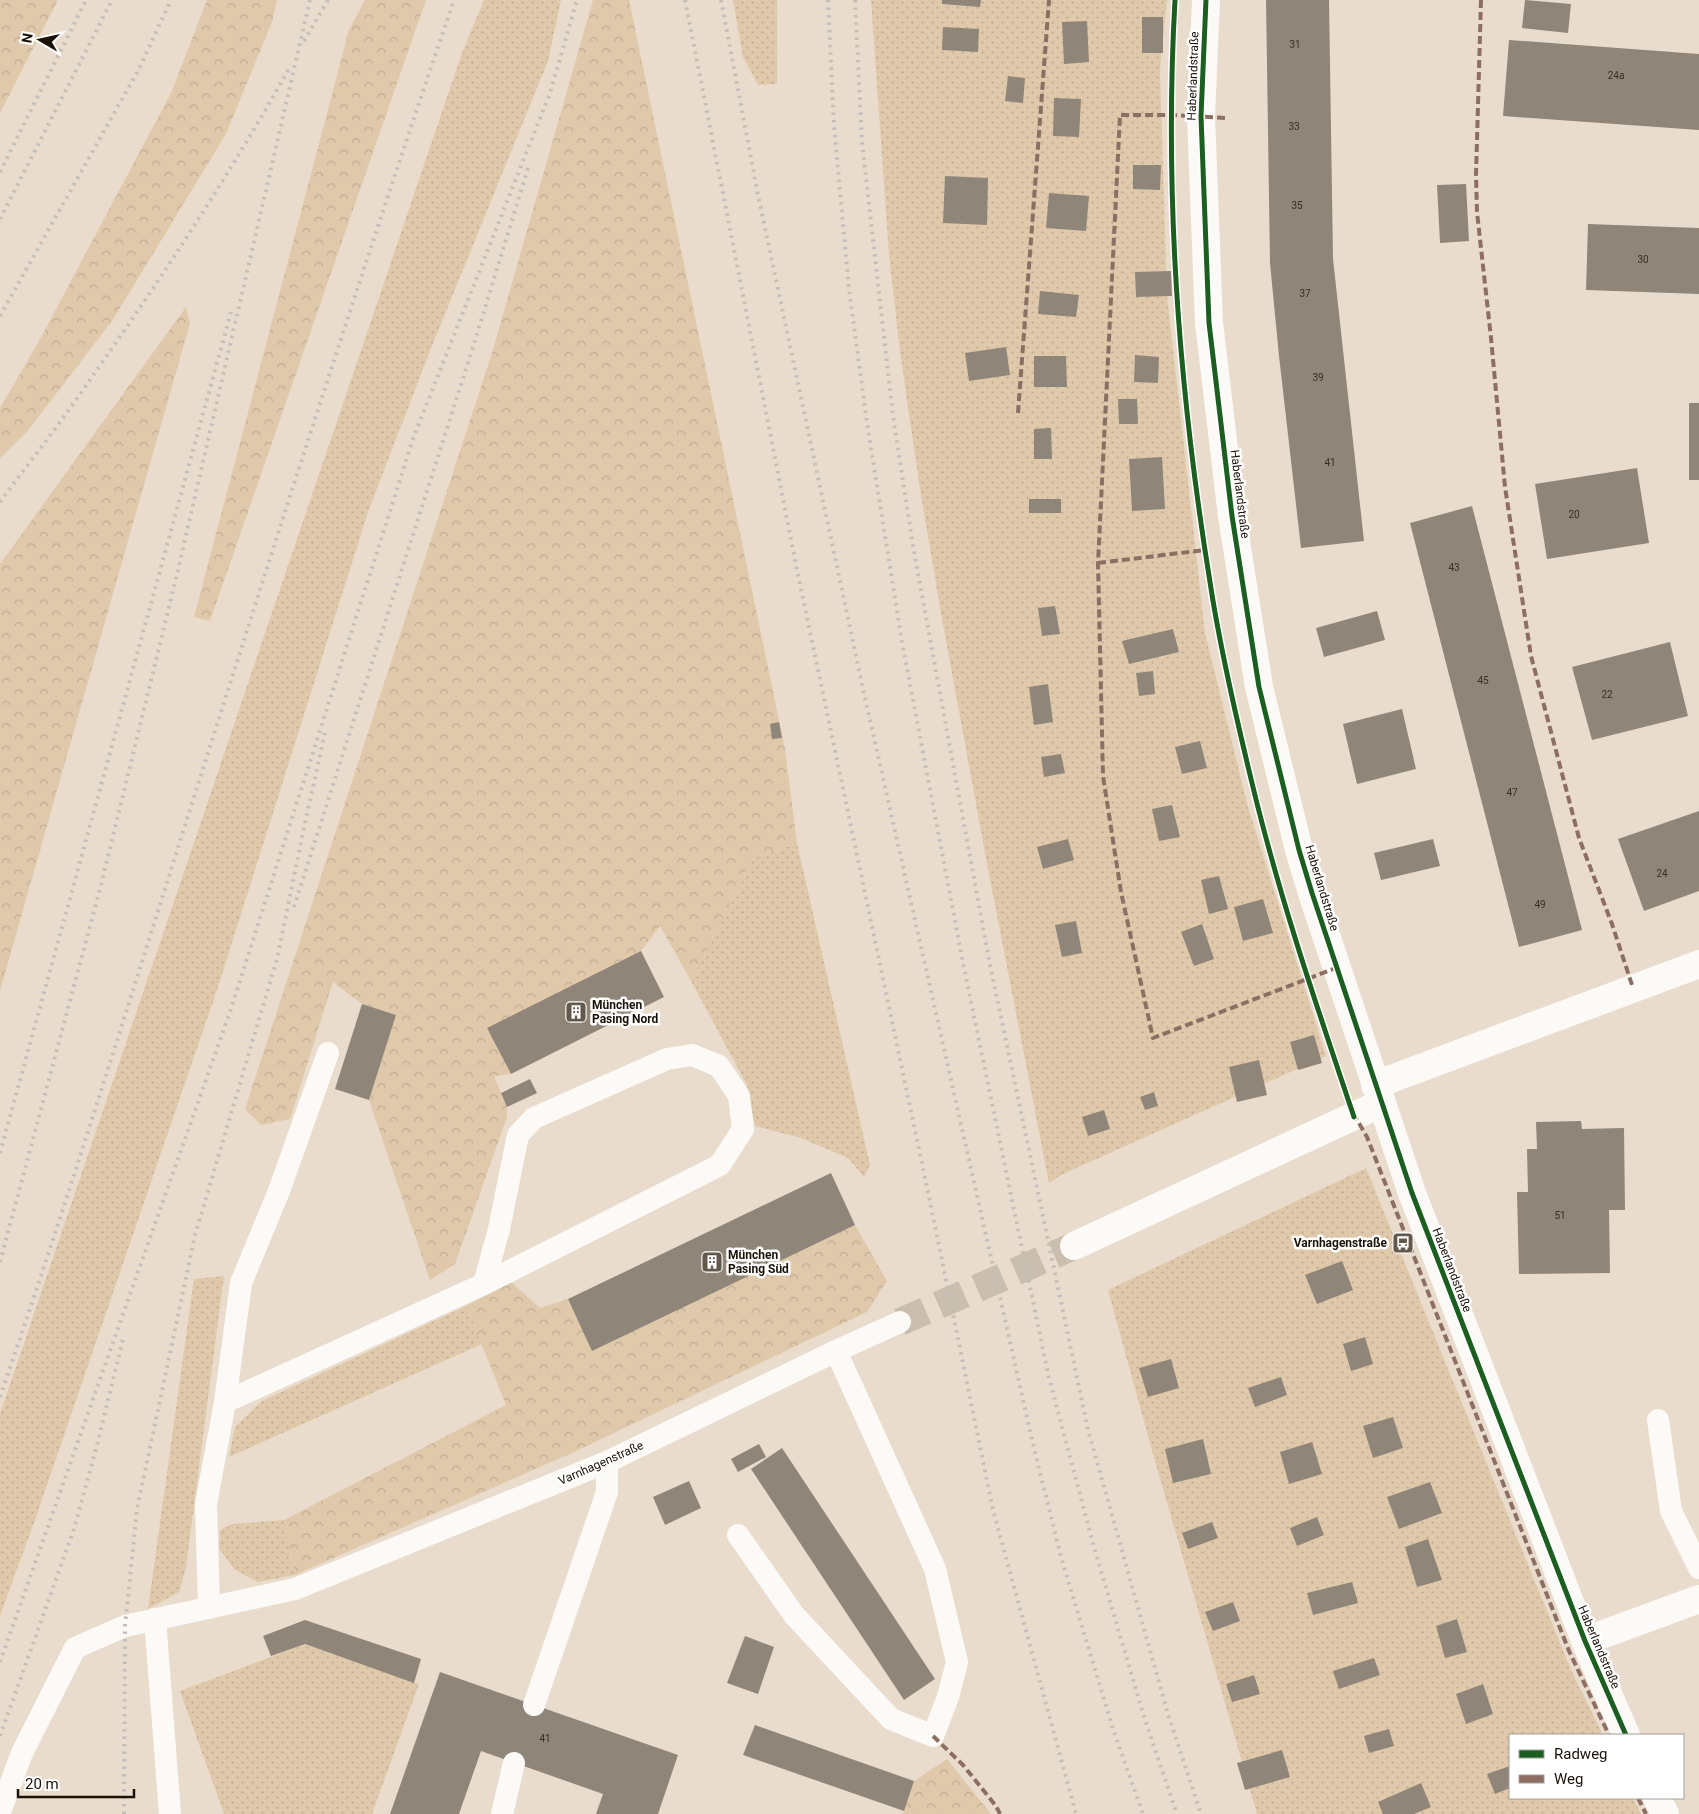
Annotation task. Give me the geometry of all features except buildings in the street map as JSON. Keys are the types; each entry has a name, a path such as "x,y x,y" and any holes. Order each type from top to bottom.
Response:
{"street":[{"name":"Haberlandstraße","path":"1206,0 1201,116 1209,323 1232,516 1259,687 1299,850 1312,893 1412,1193 1585,1642 1626,1734"},
{"path":"1074,1246 1378,1094 1699,964"},
{"path":"1585,1642 1699,1599"},
{"path":"1658,1799 1665,1814"}],"lane":[{"path":"208,1608 206,1504 225,1402 241,1284 279,1191 328,1053"},
{"path":"225,1402 484,1284 720,1165 742,1129 739,1096 719,1066 692,1055 667,1059 534,1118 518,1135 484,1284"},
{"name":"Varnhagenstraße","path":"0,1812 22,1753 75,1648 125,1626 295,1589 607,1462 836,1350 900,1322"},
{"path":"738,1535 794,1615 891,1719 933,1736 948,1697 957,1662 935,1569 836,1350"},
{"path":"1658,1420 1671,1511 1699,1568"},
{"path":"534,1705 607,1492 607,1462"},
{"path":"155,1619 170,1814"},
{"path":"502,1814 514,1763"}],"green space":[{"path":"0,0 58,0 0,113"},
{"path":"207,0 277,0 272,22 226,134 112,321 26,433 0,458 0,408 39,341 171,93"},
{"path":"365,0 426,0 210,621 194,617 349,30"},
{"path":"484,0 561,0 548,61 432,346 369,509 218,987 36,1517 0,1616 0,1414 462,53"},
{"path":"593,0 629,0 785,749 797,843 753,858 691,981 660,926 641,951 488,1028 511,1074 494,1076 507,1107 507,1117 455,1264 430,1280 369,1100 396,1015 362,1004 333,982 290,1119 261,1125 245,1109 492,353"},
{"path":"733,0 777,0 777,84 758,85 743,57"},
{"path":"871,0 1167,0 1160,70 1167,295 1205,633 1248,807 1326,1056 1063,1174 1049,1183 988,869 920,489 900,352 889,255"},
{"path":"186,307 190,323 0,991 0,564"},
{"path":"797,843 870,1165 864,1177 848,1158 801,1138 755,1126 747,1085 691,981 753,858"},
{"path":"1366,1168 1571,1670 1603,1734 1509,1734 1509,1799 1634,1799 1641,1814 1257,1814 1151,1447 1108,1290"},
{"path":"855,1225 887,1281 867,1312 574,1452 295,1575 284,1520 506,1405 466,1306 511,1282 540,1308 568,1299 593,1350"},
{"path":"224,1276 186,1567 179,1592 148,1609 194,1279"},
{"path":"466,1306 482,1344 229,1457 235,1427 262,1401"},
{"path":"284,1520 295,1575 258,1582 234,1569 219,1548 220,1530 232,1524"},
{"path":"305,1644 419,1684 372,1814 224,1814 180,1691"},
{"path":"947,1759 991,1814 903,1814 914,1781"}],"tunnel":[{"path":"900,1322 1074,1246"}],"railway":[{"path":"0,172 86,0"},
{"path":"0,219 112,0"},
{"path":"0,316 139,69 171,0"},
{"path":"0,1262 101,885 178,570 310,0"},
{"path":"304,41 328,0"},
{"path":"0,1397 88,1132 340,343 454,0"},
{"path":"0,1662 231,1009 414,436 550,93 577,0"},
{"path":"685,0 797,570 993,1510 1076,1814"},
{"path":"721,0 758,195 863,689 1033,1444 1061,1557 1113,1729 1143,1814"},
{"path":"828,0 834,125 849,289 867,423 902,642 963,963 1048,1374 1094,1547 1145,1720 1177,1814"},
{"path":"855,0 862,142 893,416 913,546 989,960 1088,1430 1168,1714 1201,1814"},
{"path":"0,502 68,411 156,284 212,198 291,65"},
{"path":"294,907 473,347 528,168"},
{"path":"0,1153 231,312"},
{"path":"124,1814 125,1626 137,1509 195,1235 277,959 325,733"},
{"path":"0,1736 74,1529 124,1335"}],"marked path":[{"path":"1018,413 1049,0"},
{"path":"1481,0 1476,175 1477,212 1505,487 1531,656 1579,838 1612,924 1633,988"},
{"path":"1225,118 1120,115 1098,563 1103,776 1121,892 1153,1038 1336,968"},
{"path":"1098,563 1205,550"},
{"path":"1353,1113 1367,1137 1569,1651 1609,1734"},
{"path":"933,1736 963,1765 996,1806 1000,1814"},
{"path":"1638,1799 1646,1814"}],"cycle path":[{"path":"1175,0 1171,146 1177,292 1190,438 1214,607 1240,733 1274,867 1299,951 1354,1117"},
{"path":"1206,0 1201,116 1209,323 1232,516 1259,687 1299,850 1312,893 1412,1193 1585,1641 1626,1734"}],"place":[{"name":"München Pasing Nord","path":"576,1012"},
{"name":"Varnhagenstraße","path":"1403,1243"},
{"name":"München Pasing Süd","path":"712,1262"}]}
